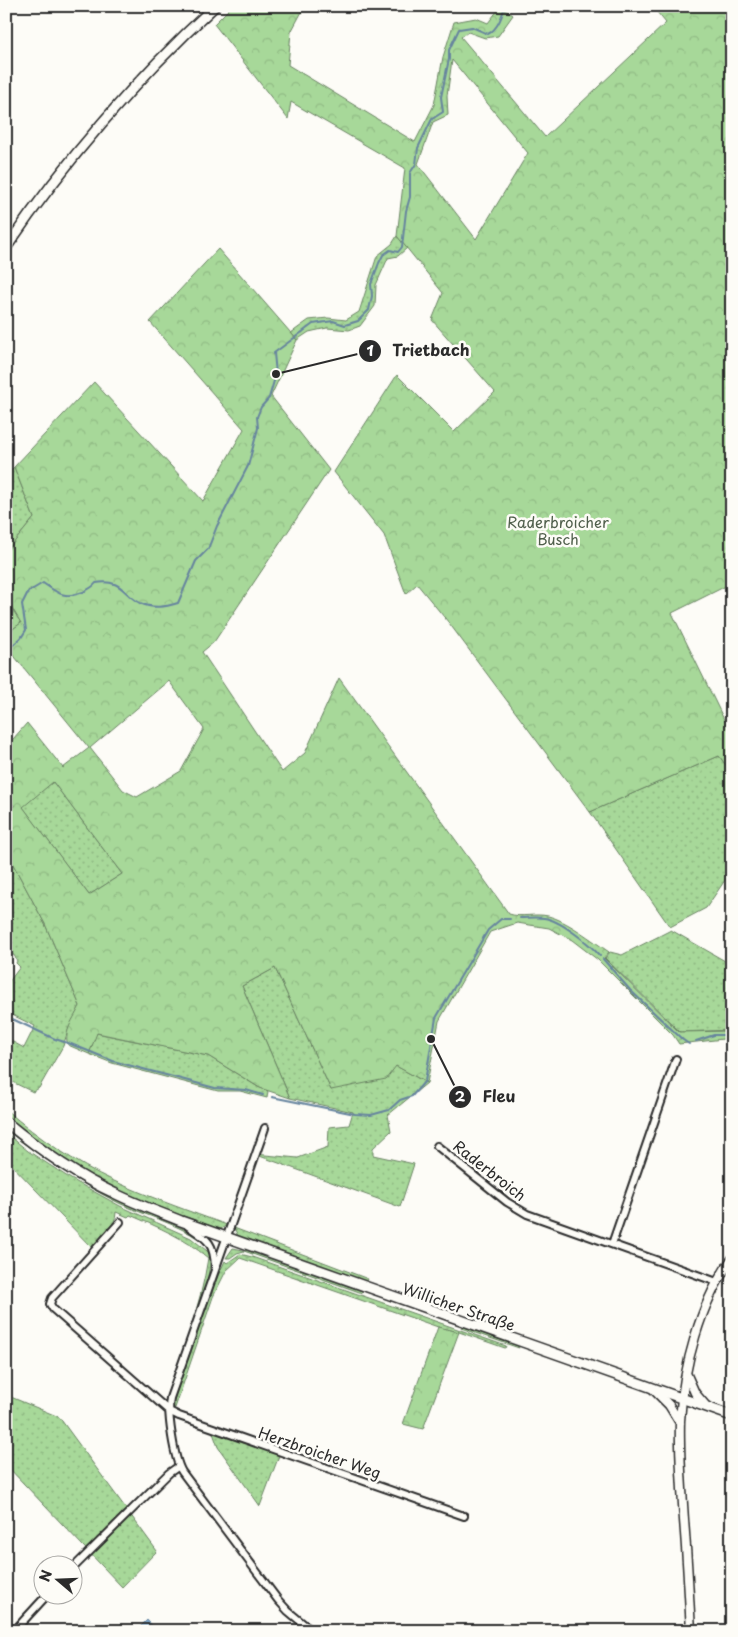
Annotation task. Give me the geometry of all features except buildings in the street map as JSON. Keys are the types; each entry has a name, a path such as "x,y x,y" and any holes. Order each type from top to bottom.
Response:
{"main road":[{"path":"6,248 45,193 105,119 168,51 214,6"},
{"name":"Willicher Straße","path":"6,1122 75,1172 114,1193 182,1221 732,1416"}],"street":[{"path":"612,1244 676,1059"},
{"path":"265,1128 170,1398 168,1411 179,1466 280,1603 312,1631"},
{"name":"Raderbroich","path":"437,1146 519,1210 540,1220 717,1282"},
{"path":"182,1221 211,1243 215,1254 215,1270"},
{"name":"Herzbroicher Weg","path":"120,1222 52,1298 50,1304 53,1309 168,1411 464,1516"},
{"path":"691,1631 681,1460 680,1423 682,1399 699,1326 717,1282 732,1259"},
{"path":"687,1374 695,1393 709,1408"},
{"path":"651,1388 669,1405 680,1423"},
{"path":"82,1559 169,1472 179,1466"},
{"path":"14,1631 39,1604"}],"green space":[{"name":"Raderbroicher Busch","path":"232,6 305,6 291,32 288,65 415,142 434,105 443,57 454,22 476,18 488,23 501,6 513,15 498,36 485,38 468,32 461,37 545,137 666,23 652,6 676,6 679,10 683,6 732,6 732,583 672,613 732,736 732,750 729,752 732,755 732,773 719,756 590,812 449,623 417,584 406,594 384,535 334,472 397,375 454,432 495,392 432,320 443,293 397,236 405,168 291,102 288,119 214,24","holes":["452,60 528,153 476,239 418,164 433,122 448,115 447,96"]},
{"path":"397,236 407,248 398,256 388,258 376,285 375,306 360,326 349,330 327,328 309,332 297,340 291,333 309,320 328,318 346,320 359,312 377,256 392,244"},
{"path":"218,249 297,340 271,396 329,470 214,642 202,652 282,772 305,753 339,678 509,914 518,916 538,915 555,918 571,926 609,952 604,958 679,1032 732,1031 732,1038 679,1044 673,1035 598,960 572,940 549,928 517,923 490,932 439,1021 427,1083 396,1066 386,1079 331,1090 275,968 242,986 290,1098 260,1088 208,1056 97,1033 89,1054 68,1045 68,1030 80,1006 45,924 6,851 6,813 14,806 6,793 6,747 27,723 63,768 89,748 6,646 6,634 21,623 6,598 6,552 34,518 14,467 94,382 203,501 244,429 150,322","holes":["169,681 204,729 181,771 137,797 123,790 90,748","53,782 122,874 89,895 23,807"]},
{"path":"14,467 34,518 6,552 6,476"},
{"path":"6,598 21,623 6,634"},
{"path":"719,756 732,773 732,870 706,908 670,927 590,812"},
{"path":"53,782 122,874 89,895 22,806"},
{"path":"6,851 45,924 80,1006 69,1028 63,1046 39,1088 33,1092 6,1079 6,1049 11,1041 24,1048 35,1026 6,1012 6,983 8,983 20,967 16,963 14,955 8,955 6,952"},
{"path":"671,930 725,961 732,978 732,1030 680,1032 605,958 610,952 622,955"},
{"path":"275,968 331,1090 396,1066 427,1083 388,1115 391,1131 373,1148 373,1155 414,1164 400,1207 254,1154 298,1158 328,1147 329,1127 349,1125 353,1112 290,1098 242,986"},
{"path":"96,1033 208,1056 258,1087 268,1091 267,1098 240,1091 218,1091 112,1063 89,1054"},
{"path":"6,1110 58,1149 100,1174 142,1193 227,1225 221,1229 216,1228 103,1183 68,1163 36,1141 6,1117"},
{"path":"6,1127 98,1190 180,1227 206,1242 211,1251 191,1234 129,1208 75,1178 6,1130"},
{"path":"6,1133 28,1151 71,1179 120,1206 191,1238 212,1255 206,1286 169,1393 167,1394 196,1310 208,1258 171,1234 130,1215 128,1217 116,1212 111,1227 93,1249 6,1159"},
{"path":"234,1228 368,1279 366,1283 238,1236"},
{"path":"233,1248 248,1251 362,1291 362,1293 244,1251 226,1258"},
{"path":"240,1254 506,1346 505,1348 459,1332 438,1327 240,1258 226,1271 213,1297 175,1408 173,1407 176,1390 214,1284 225,1261 227,1263"},
{"path":"462,1326 518,1346 519,1348 461,1328"},
{"path":"438,1327 459,1332 423,1429 403,1424"},
{"path":"6,1395 59,1417 157,1551 122,1587 6,1465"},
{"path":"212,1430 280,1453 260,1506 218,1447"}],"water":[{"path":"147,1620 157,1631 136,1631"}],"waterway":[{"path":"6,651 21,638 26,630 22,604 28,592 43,583 58,593 66,595 83,592 96,583 112,583 145,605 159,607 178,603 196,561 208,549 217,526 248,466 258,428 257,417 261,407 269,398 276,374 274,353 313,324 333,321 345,325 358,321 369,310 372,296 371,284 383,255 390,250 398,252 402,247 406,211 410,197 410,173 416,164 418,148 432,119 443,112 441,97 449,59 449,50 459,29 472,27 488,34 491,32 499,22 505,6"},
{"path":"732,883 730,918 732,954"},
{"path":"520,918 544,918 558,923 582,939 600,956"},
{"path":"272,1097 355,1114 371,1115 389,1110 400,1100 412,1096 425,1081 436,1018 488,930 501,919 510,919"},
{"path":"603,959 630,990 689,1044"},
{"path":"6,1016 55,1039 113,1061 215,1088 246,1090 263,1095"},
{"path":"696,1041 714,1035 732,1035"}],"place":[{"name":"Trietbach","path":"276,374"},
{"name":"Fleu","path":"431,1039"}]}
